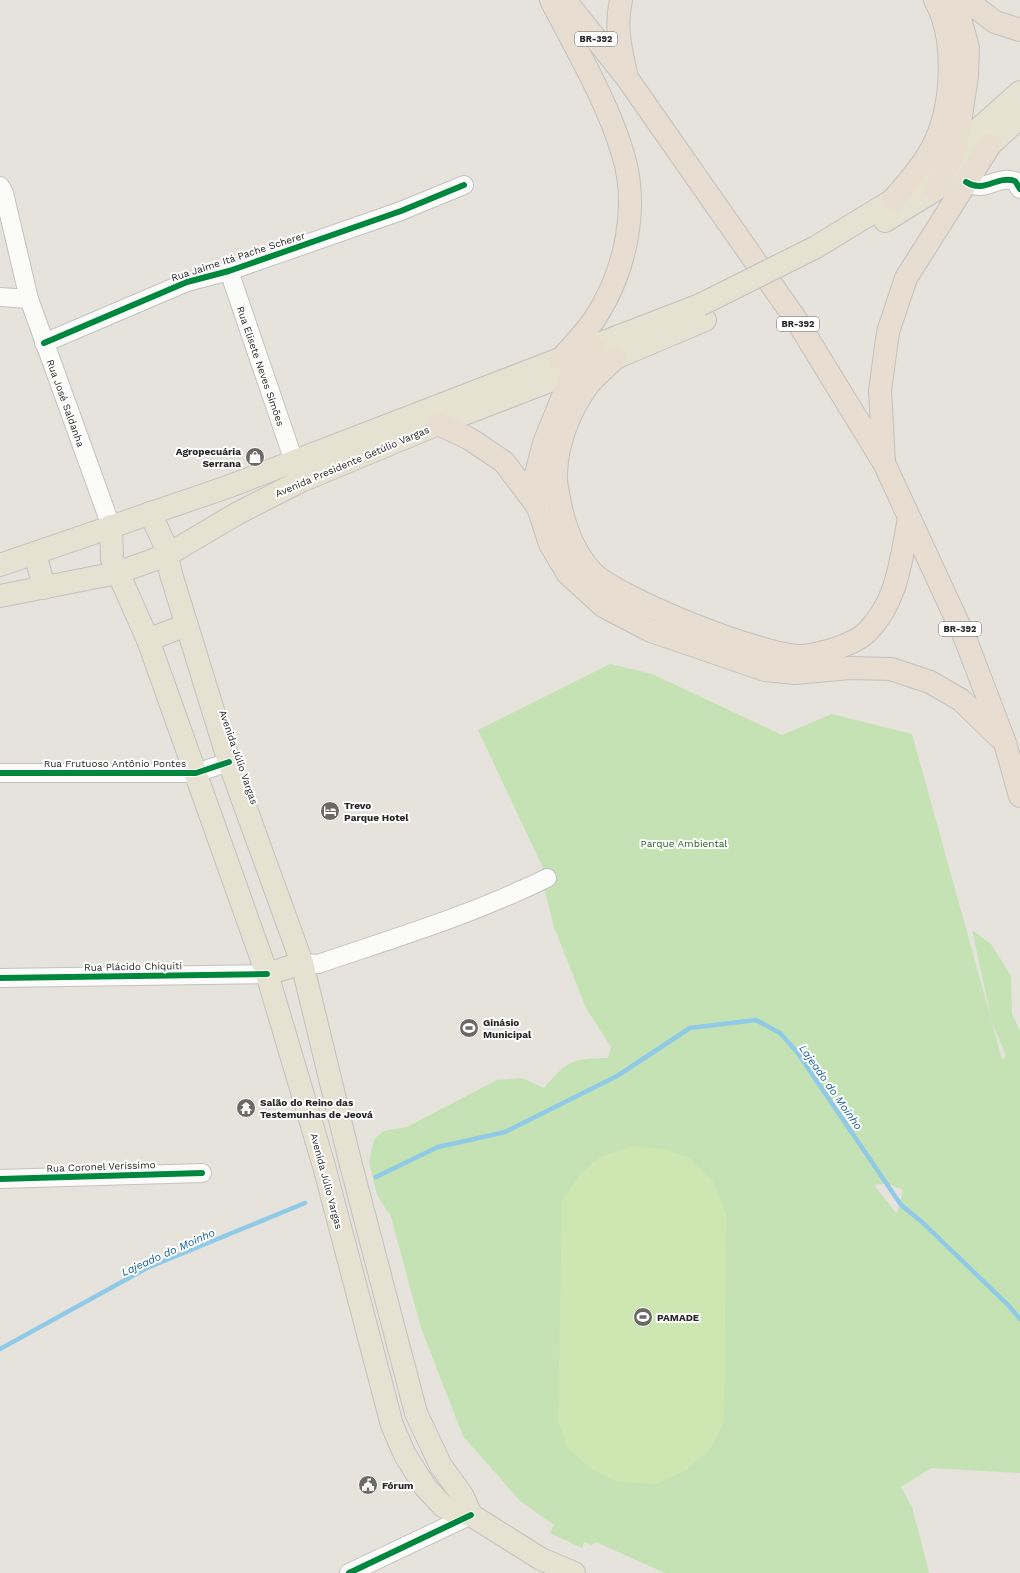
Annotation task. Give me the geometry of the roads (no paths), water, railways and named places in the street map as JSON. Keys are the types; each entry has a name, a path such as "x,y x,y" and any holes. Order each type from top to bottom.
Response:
{"highway":[{"path":"551,0 609,116 623,152 629,184 629,225 623,254 614,282 594,320 567,365 536,474 538,507 550,544 568,574 603,606 651,631 765,670 794,673 850,668 891,669 930,682 961,700 1005,743"},
{"name":"BR-392","path":"565,0 628,78 797,321 884,463 965,638 1005,743 1020,796"},
{"path":"621,0 618,16 618,36 628,78"},
{"path":"893,200 932,149 945,116 950,65 941,12 934,0"},
{"path":"935,190 956,149 967,76 968,48 955,0"},
{"path":"966,0 995,22 1020,30"},
{"path":"884,463 880,391 888,332 906,278 990,145"},
{"path":"615,358 589,384 570,416 561,440 555,474 562,516 572,546 592,572 627,596 726,637 764,650 802,656 836,650 866,633 887,606 898,577 909,518"},
{"path":"438,424 470,439 504,462 538,507"}],"main road":[{"path":"819,254 893,200 956,149 1020,92"},
{"path":"703,312 819,254 935,190 990,145 1020,117"},
{"name":"Avenida Presidente Getúlio Vargas","path":"0,596 118,573 167,555 238,513 301,481 438,424 567,365 593,347 703,312"},
{"name":"Avenida Presidente Getúlio Vargas","path":"0,565 230,486 293,460 567,365 615,358 703,312"},
{"path":"230,486 238,513"},
{"name":"Avenida Júlio Vargas","path":"150,513 167,555 186,625 229,762 302,963 350,1162 416,1413 441,1466 462,1495 471,1515"},
{"name":"Avenida Júlio Vargas","path":"111,526 112,559 148,640 267,974 324,1166 392,1424 405,1455 426,1488 443,1506 454,1512 471,1515 541,1559 574,1573"},
{"path":"35,553 44,588"},
{"path":"148,640 186,625"},
{"name":"Rua Plácido Chiquiti","path":"267,974 302,963"},
{"path":"324,1166 350,1162"}],"street":[{"path":"966,182 974,187 985,186 1007,178 1015,181 1020,189"},
{"name":"Rua Jaime Itá Pache Scherer","path":"44,343 187,282 229,271 401,211 464,185"},
{"name":"Rua José Saldanha","path":"0,186 4,192 28,299 111,526"},
{"name":"Rua Elisete Neves Simões","path":"229,271 301,481"},
{"path":"0,297 28,299"},
{"name":"Rua Frutuoso Antônio Pontes","path":"0,773 196,773 229,762"},
{"path":"302,963 318,964 411,932 508,897 547,878"},
{"name":"Rua Plácido Chiquiti","path":"0,978 267,974"},
{"name":"Rua Coronel Veríssimo","path":"0,1179 202,1173"},
{"path":"349,1573 471,1515"}],"waterway":[{"name":"Lajeado do Moinho","path":"376,1177 438,1147 505,1132 617,1076 690,1028 756,1020 780,1033 797,1052 901,1205 922,1222 1009,1306 1020,1319"},
{"name":"Lajeado do Moinho","path":"0,1349 147,1268 305,1203"}],"place":[{"name":"Agropecuária Serrana","path":"255,457"},
{"name":"Trevo Parque Hotel","path":"330,811"},
{"name":"Ginásio Municipal","path":"469,1028"},
{"name":"Salão do Reino das Testemunhas de Jeová","path":"246,1108"},
{"name":"PAMADE","path":"643,1317"},
{"name":"Fórum","path":"368,1485"}],"park label":[{"name":"Parque Ambiental","path":"684,843"}]}
